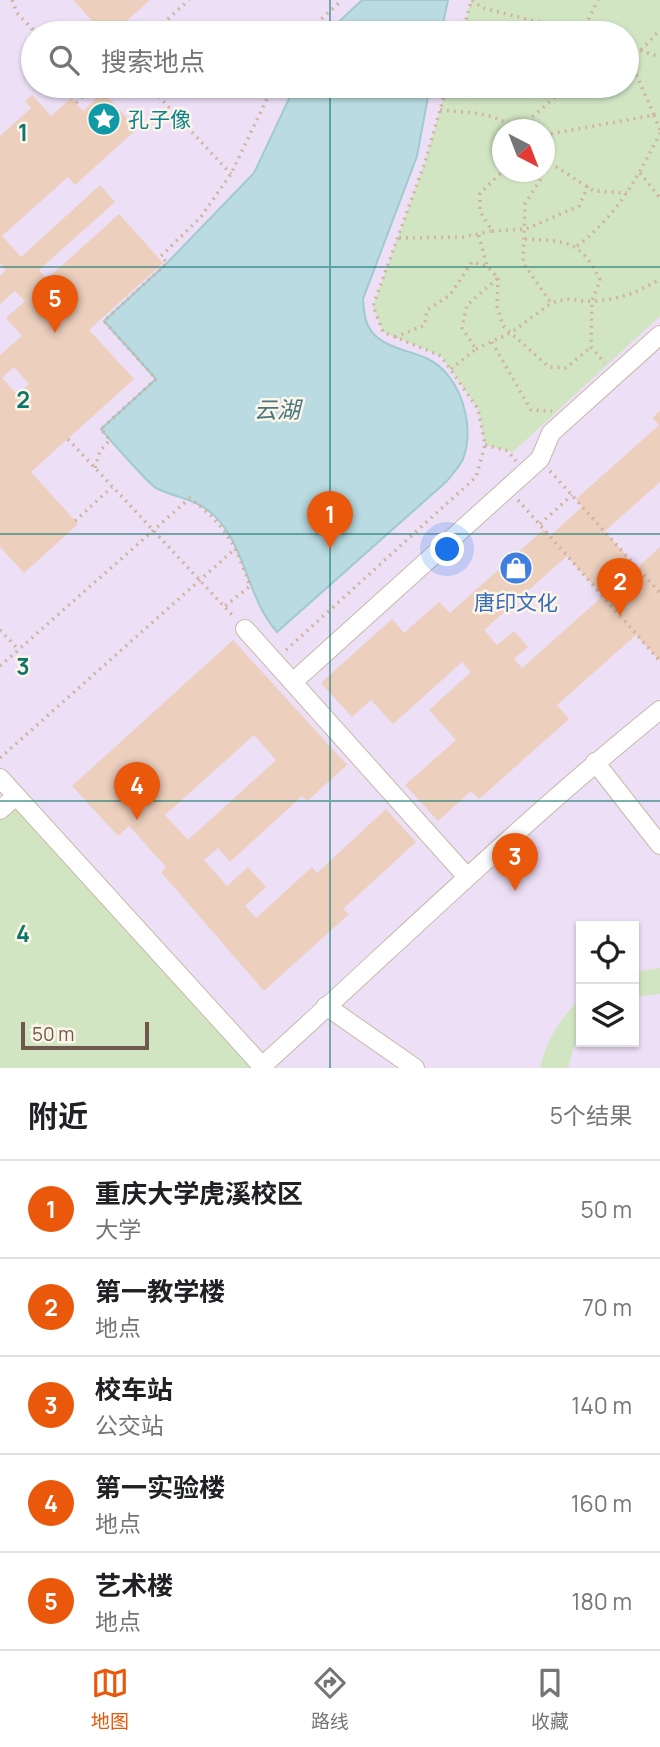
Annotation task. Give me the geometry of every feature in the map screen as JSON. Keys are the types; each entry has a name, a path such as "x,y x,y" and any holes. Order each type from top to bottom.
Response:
{"lane":[{"path":"293,682 540,459 551,433 660,335"},
{"path":"244,629 467,877"},
{"path":"0,778 261,1067 595,762 660,710"},
{"path":"595,762 660,845"},
{"path":"0,810 16,796"},
{"path":"326,1006 415,1068"}],"path":[{"path":"12,0 25,21"},
{"path":"165,21 189,0"},
{"path":"319,21 342,0"},
{"path":"465,21 471,0 483,8 534,21"},
{"path":"587,21 598,0"},
{"path":"660,30 641,50 660,57"},
{"path":"577,246 602,228 640,173 660,131 639,81"},
{"path":"76,103 81,98"},
{"path":"160,98 231,174"},
{"path":"95,468 100,451 110,440 101,429 156,379 104,321 167,263 161,256 200,218 231,174 267,98"},
{"path":"274,661 476,477 485,445 478,409 441,355 383,332 373,306 444,98"},
{"path":"532,119 554,98"},
{"path":"440,110 502,119"},
{"path":"555,133 654,115 660,117"},
{"path":"555,166 594,191 627,193"},
{"path":"640,173 660,198"},
{"path":"492,181 480,193 480,211 492,231"},
{"path":"539,182 525,204 523,262 551,303"},
{"path":"398,238 463,237 492,231 526,229 579,206 588,186"},
{"path":"478,233 487,266 498,278 497,306 503,326 549,367 566,368 591,347"},
{"path":"525,239 560,240 577,246 590,260 600,280 592,301 591,347 616,375"},
{"path":"395,337 425,325 427,310 450,295 472,262 487,266"},
{"path":"476,349 462,328 467,304 498,278"},
{"path":"451,369 476,349 512,332 551,303 571,296 592,301 635,294 660,279"},
{"path":"492,341 531,410 553,411 563,422"},
{"path":"68,439 244,629"},
{"path":"485,445 508,451 525,471"},
{"path":"540,459 660,593"},
{"path":"75,521 112,487"},
{"path":"507,488 660,661"},
{"path":"539,524 572,495"},
{"path":"0,666 190,498 219,521 236,548 250,586 224,607"},
{"path":"0,758 236,548"},
{"path":"0,630 18,650"}],"shaded area":[{"path":"0,0 660,0 660,1068 0,1068"}],"green space":[{"path":"471,0 660,0 660,316 513,452 485,445 478,409 441,356 383,332 373,306 425,162 444,98 639,98 639,21 465,21"},
{"path":"16,796 260,1068 0,1068 0,810"},
{"path":"660,968 660,994 639,996 639,971"},
{"path":"576,1004 576,1044 568,1068 540,1068 546,1047"}],"water":[{"path":"362,0 448,0 444,21 340,21"},
{"name":"云湖","path":"289,98 428,98 417,156 363,299 364,310 368,325 378,338 389,345 428,359 449,376 462,402 468,432 463,459 447,481 277,632 260,606 237,549 221,523 198,504 156,488 101,429 156,379 104,321 167,263 254,173"}],"building":[{"path":"73,0 150,0 126,21 92,21"},
{"path":"28,98 35,98 51,116 71,98 83,111 97,98 109,98 137,129 75,185 68,177 2,236 21,257 100,185 115,202 39,270 47,279 119,214 163,263 89,330 134,379 31,472 78,524 24,573 0,547 0,355 22,336 6,318 25,301 15,291 0,304 0,276 6,270 0,263 0,136 31,108 25,101","holes":["14,367 29,384 17,394 2,378"]},
{"path":"660,411 660,482 605,531 637,568 660,547 660,661 636,635 557,705 569,719 479,799 471,791 438,821 405,785 456,740 429,710 471,672 462,662 393,724 371,700 352,717 321,683 392,619 404,633 439,602 450,613 544,529 550,536 582,507 576,499 659,425 652,418","holes":["567,556 603,596 522,668 514,659 528,647 514,631 497,645 484,630"]},
{"path":"233,640 347,765 307,801 302,796 230,862 218,848 204,860 227,886 248,867 266,887 245,906 256,918 312,867 317,873 386,809 416,842 343,909 349,914 264,991 161,872 166,867 129,826 118,836 72,786","holes":["254,735 276,760 188,840 165,815"]}],"place":[{"name":"孔子像","path":"104,119"},
{"name":"艺术楼","path":"55,333"},
{"name":"重庆大学虎溪校区","path":"330,549"},
{"name":"唐印文化","path":"516,568"},
{"name":"第一教学楼","path":"620,616"},
{"name":"第一实验楼","path":"137,820"},
{"name":"校车站","path":"515,891"}]}
